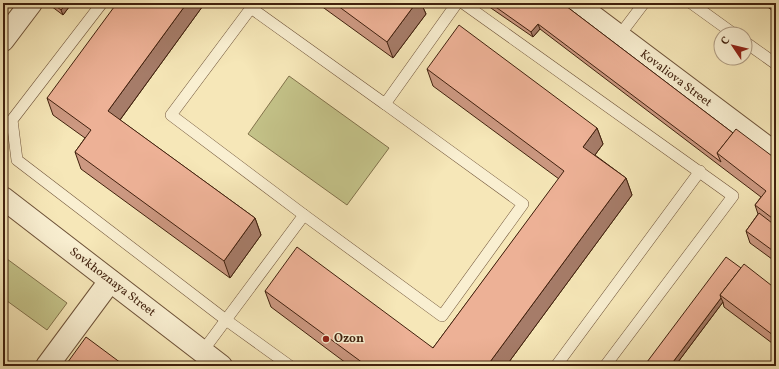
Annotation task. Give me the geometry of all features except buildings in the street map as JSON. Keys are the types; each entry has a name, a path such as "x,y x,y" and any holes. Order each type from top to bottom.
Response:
{"street":[{"path":"3,40 31,3"},
{"name":"Kovaliova Street","path":"575,3 774,148"},
{"name":"Sovkhoznaya Street","path":"3,198 221,366"},
{"path":"47,366 110,281"}],"lane":[{"path":"102,3 12,120 18,160 226,320 290,366"},
{"path":"386,104 458,3"},
{"path":"462,3 700,171 733,196 605,366"},
{"path":"619,36 644,3"},
{"path":"691,3 723,26"},
{"path":"251,8 386,104 523,204 442,316 304,215 171,114 251,8"},
{"path":"753,48 776,64"},
{"path":"556,366 700,171"},
{"path":"202,352 304,215"}],"shaded area":[{"path":"289,76 389,148 347,205 248,134"},
{"path":"3,256 67,303 47,330 3,298"}],"place":[{"name":"Ozon","path":"326,339"}]}
